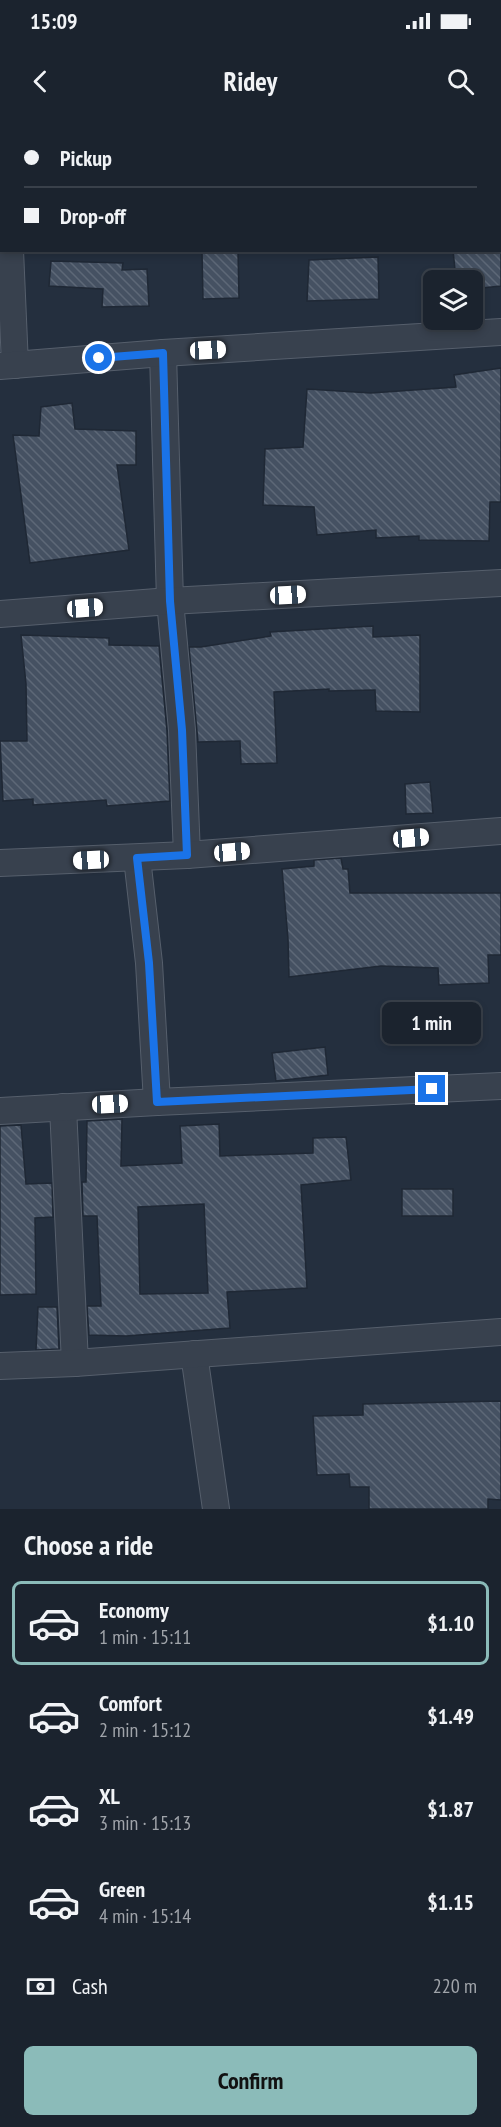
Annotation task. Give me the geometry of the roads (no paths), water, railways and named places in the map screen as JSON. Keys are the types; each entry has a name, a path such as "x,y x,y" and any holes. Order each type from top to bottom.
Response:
{"street":[{"path":"10,252 7,365 501,332"},
{"path":"163,353 170,601 182,730 187,855"},
{"path":"0,614 170,601 501,583"},
{"path":"0,863 187,855 501,831"},
{"path":"137,858 149,963 157,1102"},
{"path":"0,1111 501,1086"},
{"path":"63,1107 75,1363"},
{"path":"0,1366 75,1363 501,1332"},
{"path":"194,1354 216,1509"}]}
